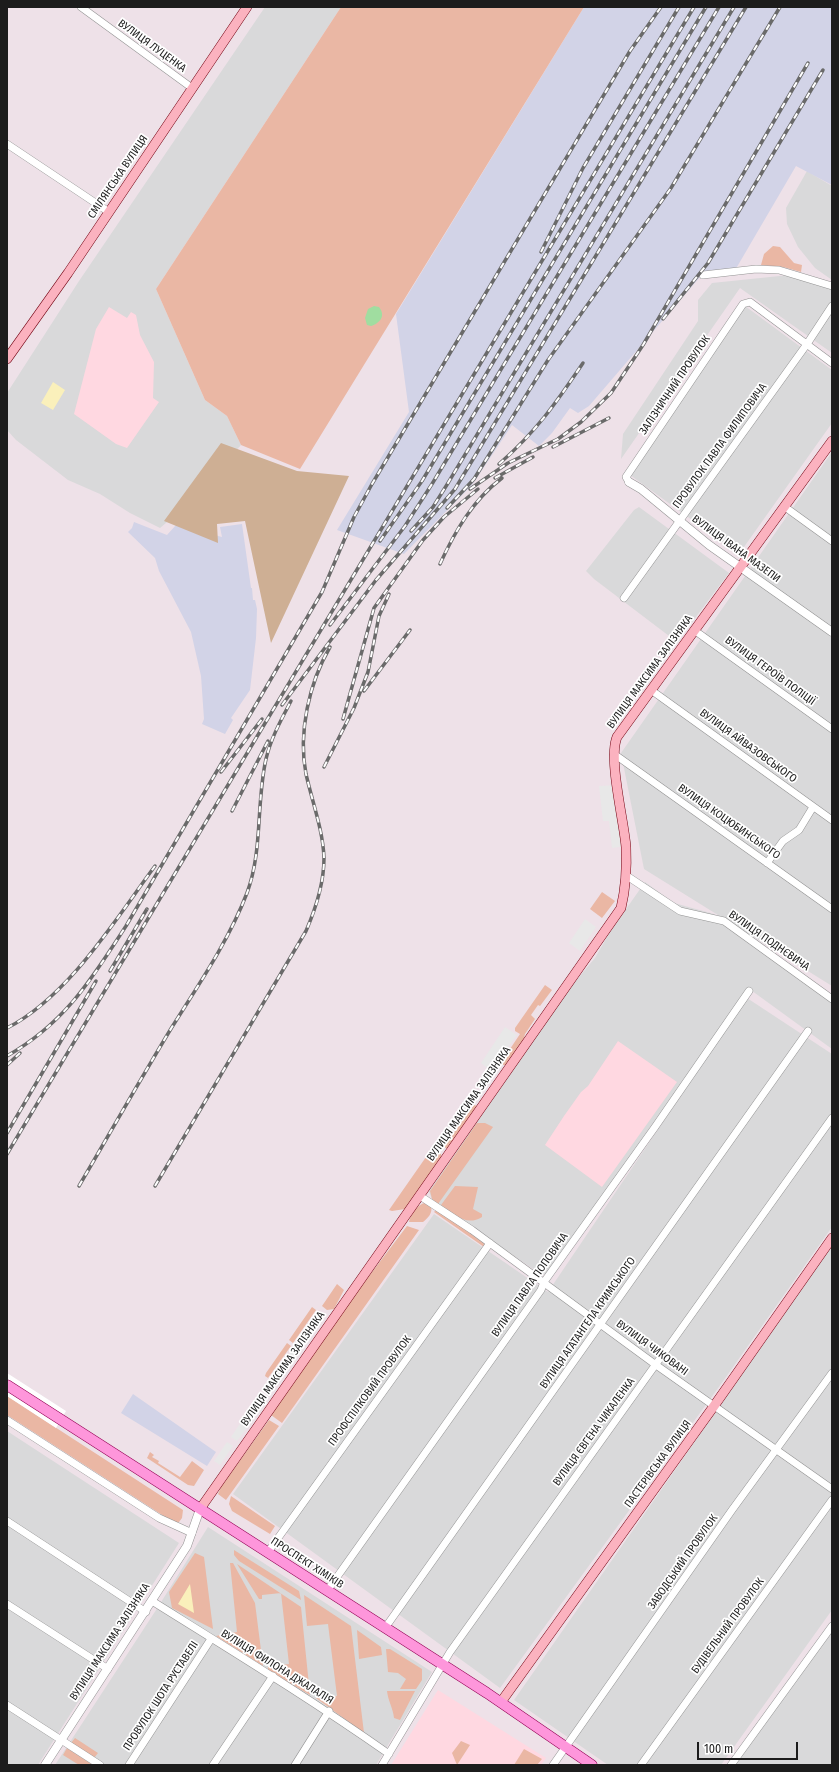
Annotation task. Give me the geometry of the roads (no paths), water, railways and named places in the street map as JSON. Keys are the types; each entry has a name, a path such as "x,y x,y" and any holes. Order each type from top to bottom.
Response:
{"main road":[{"name":"СМІЛЯНСЬКА ВУЛИЦЯ","path":"7,359 109,212 247,7"},
{"name":"ВУЛИЦЯ МАКСИМА ЗАЛІЗНЯКА","path":"200,1509 501,1078 610,926 621,908 627,876 626,846 614,754 617,737 785,507 829,452 832,441"},
{"name":"ПАСТЕРІВСЬКА ВУЛИЦЯ","path":"501,1702 714,1406 832,1238"},
{"name":"ПРОСПЕКТ ХІМІКІВ","path":"7,1385 501,1702 592,1765"}],"street":[{"name":"ВУЛИЦЯ ЛУЦЕНКА","path":"81,7 192,88"},
{"path":"7,144 109,212"},
{"path":"703,276 756,269 779,270 832,286"},
{"name":"ЗАЛІЗНИЧНИЙ ПРОВУЛОК","path":"628,482 626,477 741,307 746,303 750,302 807,344"},
{"name":"ПРОВУЛОК ПАВЛА ФИЛИПОВИЧА","path":"624,598 807,344 832,306"},
{"path":"807,344 832,363"},
{"name":"ВУЛИЦЯ ІВАНА МАЗЕПИ","path":"628,482 641,490 709,545 832,632"},
{"path":"785,507 832,541"},
{"name":"ВУЛИЦЯ ГЕРОЇВ ПОЛІЦІЇ","path":"694,630 832,730"},
{"name":"ВУЛИЦЯ АЙВАЗОВСЬКОГО","path":"651,690 832,820"},
{"name":"ВУЛИЦЯ КОЦЮБИНСЬКОГО","path":"614,754 832,909"},
{"path":"767,863 783,841 799,830 813,807"},
{"name":"ВУЛИЦЯ ПОДНЄВИЧА","path":"627,876 680,911 724,921 832,999"},
{"name":"ВУЛИЦЯ ПАВЛА ПОПОВИЧА","path":"327,1591 541,1290 544,1282 668,1109 749,991"},
{"name":"ВУЛИЦЯ АГАТАНГЕЛА КРИМСЬКОГО","path":"385,1628 808,1031"},
{"name":"ВУЛИЦЯ ЄВГЕНА ЧИКАЛЕНКА","path":"382,1765 442,1664 832,1118"},
{"name":"ВУЛИЦЯ ЧИКОВАНІ","path":"420,1196 490,1243 600,1325 776,1451 832,1489"},
{"name":"ПРОФСПІЛКОВИЙ ПРОВУЛОК","path":"268,1552 490,1243"},
{"name":"ЗАВОДСЬКИЙ ПРОВУЛОК","path":"553,1765 732,1510 832,1373"},
{"path":"7,1420 159,1518 192,1533"},
{"name":"БУДІВЕЛЬНИЙ ПРОВУЛОК","path":"641,1765 832,1500"},
{"name":"ВУЛИЦЯ МАКСИМА ЗАЛІЗНЯКА","path":"45,1765 146,1612 187,1546 200,1509"},
{"path":"7,1521 146,1612"},
{"name":"ВУЛИЦЯ ФИЛОНА ДЖАЛАЛІЯ","path":"152,1601 329,1711 389,1754"},
{"path":"7,1604 108,1669"},
{"path":"731,1765 832,1626"},
{"name":"ПРОВУЛОК ШОТА РУСТАВЕЛІ","path":"129,1765 211,1639"},
{"path":"213,1765 273,1676"},
{"path":"7,1705 100,1765"},
{"path":"295,1765 329,1711"}],"railway":[{"path":"7,1056 27,1043 61,1015 88,982 126,926 322,592 354,517 372,484 630,51 661,7"},
{"path":"541,252 583,168 679,7"},
{"path":"7,1154 694,7"},
{"path":"380,541 422,481 706,7"},
{"path":"330,625 405,526 432,484 719,7"},
{"path":"411,531 433,507 448,483 734,7"},
{"path":"282,705 376,580 455,489 746,7"},
{"path":"447,508 474,479 548,360 671,188 780,7"},
{"path":"470,489 508,463 558,439 581,422 611,393 643,345 808,63"},
{"path":"663,319 708,263 823,70"},
{"path":"499,464 535,429 583,363"},
{"path":"553,447 609,418"},
{"path":"495,478 533,457"},
{"path":"440,564 466,517 482,496 502,478"},
{"path":"343,719 374,608 423,540 444,517 478,489"},
{"path":"324,767 354,708 368,672 379,616 389,594"},
{"path":"364,691 410,630"},
{"path":"155,1186 306,931 316,904 323,877 324,858 319,826 306,774 303,742 307,709 311,692 316,676 330,647"},
{"path":"79,1186 160,1047 213,962 240,910 252,877 255,860 261,792 266,759 273,736 291,701"},
{"path":"221,772 262,719"},
{"path":"232,811 268,741"},
{"path":"7,1028 29,1014 50,997 70,977 107,933 155,866"},
{"path":"110,971 147,909"},
{"path":"7,1133 96,981"},
{"path":"7,1065 20,1053"}]}
